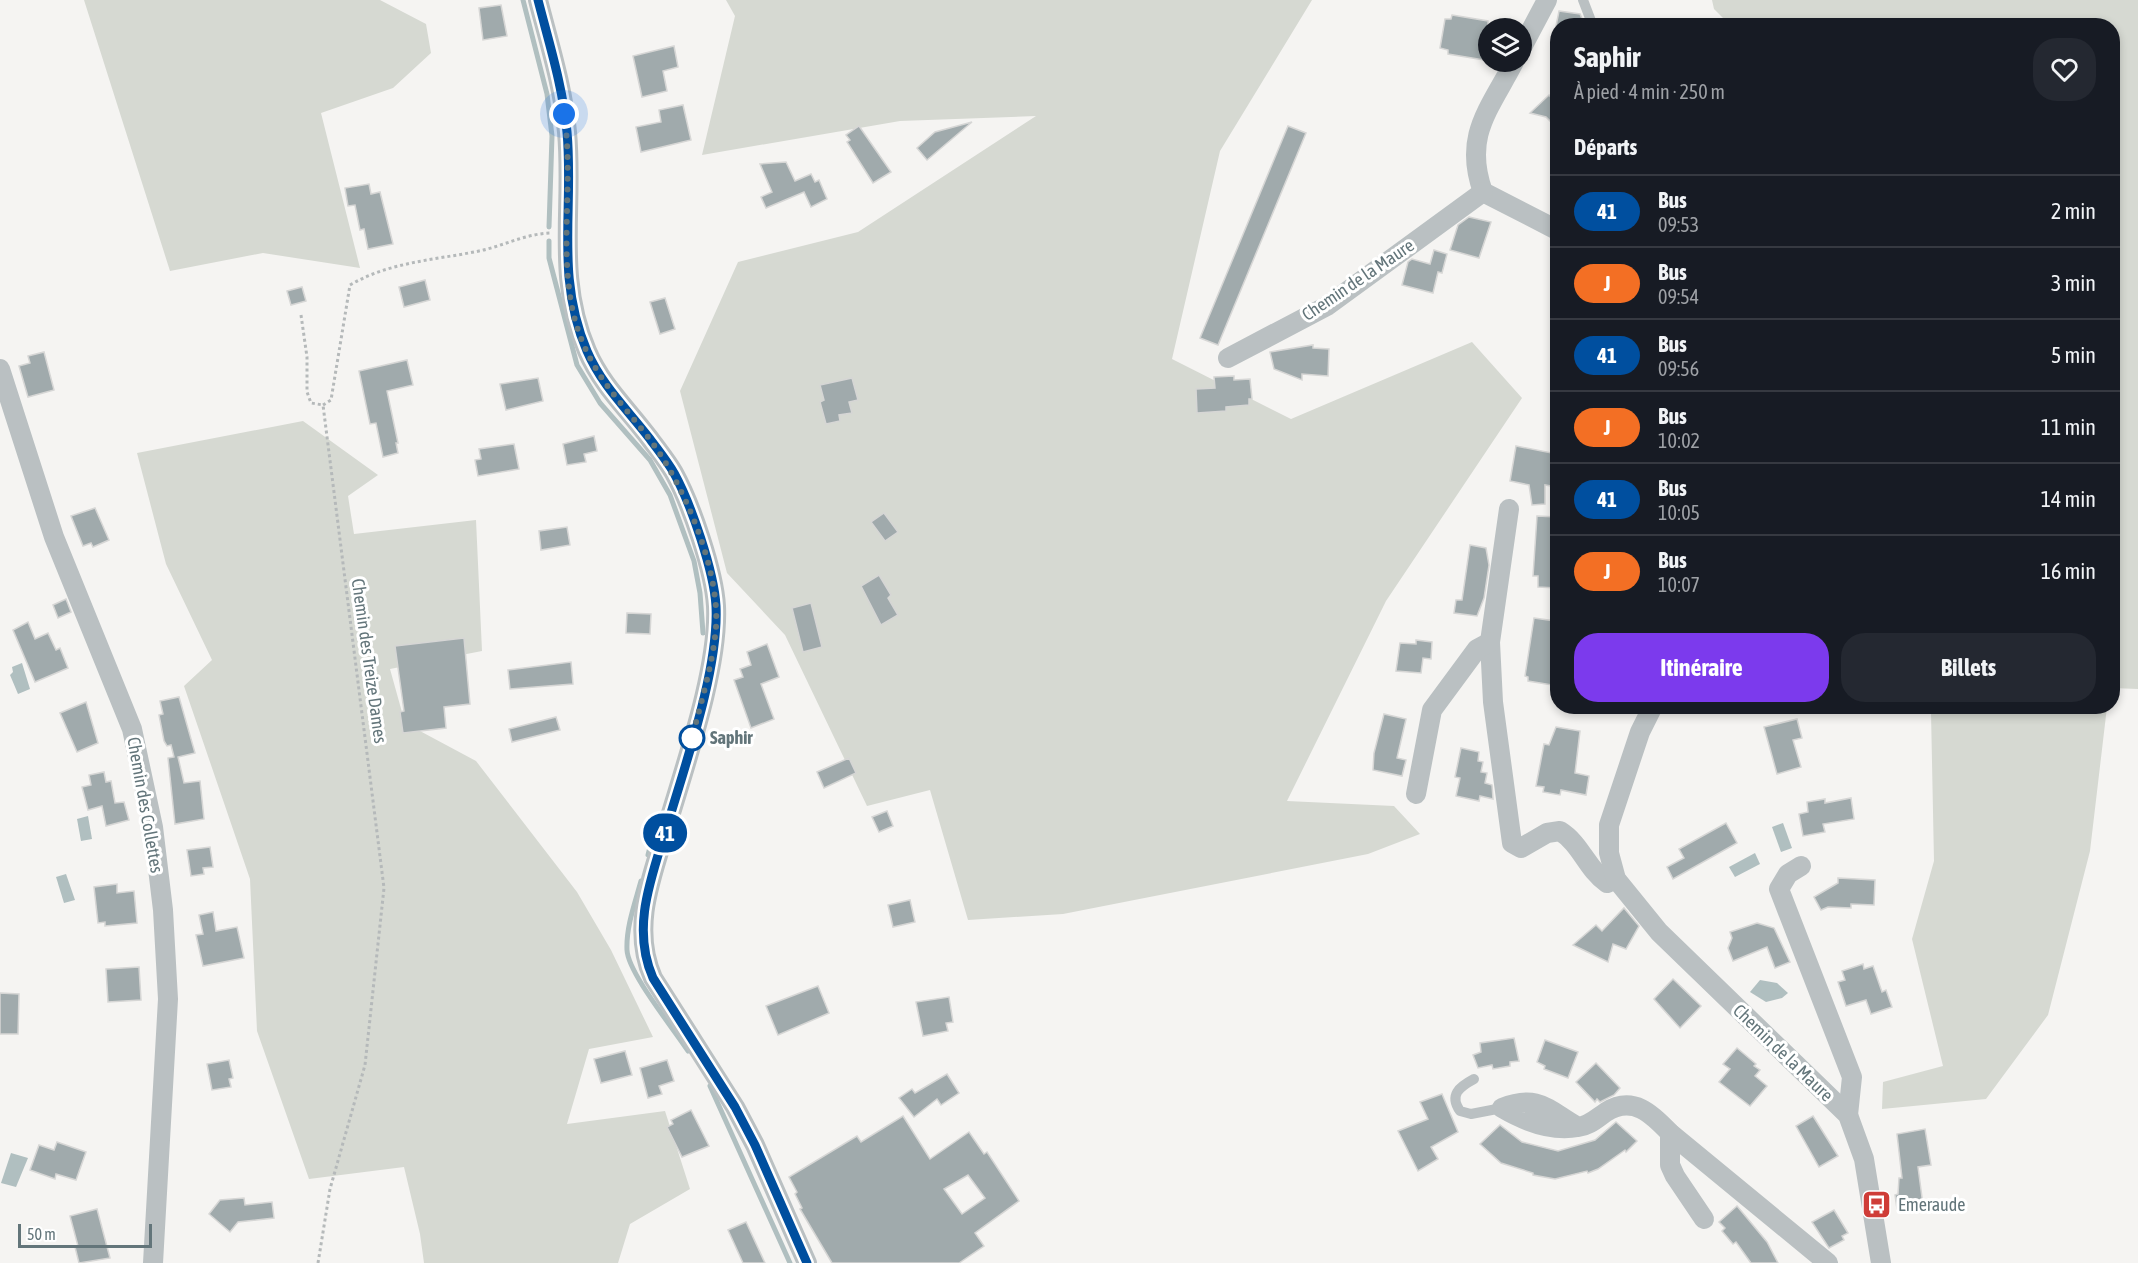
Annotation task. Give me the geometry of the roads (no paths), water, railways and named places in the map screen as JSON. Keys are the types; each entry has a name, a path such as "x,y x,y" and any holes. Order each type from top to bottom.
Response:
{"street":[{"path":"538,0 562,99 567,130 569,164 566,235 570,296 587,351 606,387 674,472 687,502 710,573 716,603 712,655 705,685 643,914 646,961 653,978 735,1107 755,1145 807,1263"},
{"path":"1532,28 1547,0"},
{"path":"1509,72 1481,125 1474,148 1474,168 1483,192 1550,226"},
{"name":"Chemin de la Maure","path":"1228,358 1327,306 1483,192"},
{"name":"Chemin des Collettes","path":"0,369 54,537 132,729 153,826 168,999 153,1263"},
{"name":"Chemin de la Maure","path":"1509,509 1490,642 1493,702 1512,843 1521,848 1546,833 1560,831 1572,839 1597,876 1607,883 1616,879"},
{"path":"1416,794 1432,710 1477,649 1490,642"},
{"name":"Chemin de la Maure","path":"1649,714 1637,741 1609,825 1609,853 1616,879 1659,932 1848,1115 1863,1159 1881,1263"},
{"path":"1801,866 1788,874 1779,889 1852,1077 1848,1115"},
{"path":"1502,1108 1537,1124 1557,1128 1578,1127 1593,1122 1608,1111 1622,1106 1634,1106 1649,1111 1670,1133 1828,1263"},
{"path":"1670,1133 1671,1165 1675,1176 1704,1219"}],"lane":[{"path":"1583,0 1590,18"},
{"path":"1474,1079 1460,1086 1455,1094 1455,1103 1460,1111 1472,1114 1502,1108"}],"waterway":[{"path":"523,0 547,94 552,136 549,227"},
{"path":"549,241 549,258 577,365 600,403 650,460 670,495 694,561 700,593 703,633"},
{"path":"648,855 653,836"},
{"path":"641,881 628,933 629,960 643,986 688,1051"},
{"path":"710,1086 790,1263"}],"place":[{"name":"Saphir","path":"692,738"},
{"name":"Emeraude","path":"1877,1205"}]}
